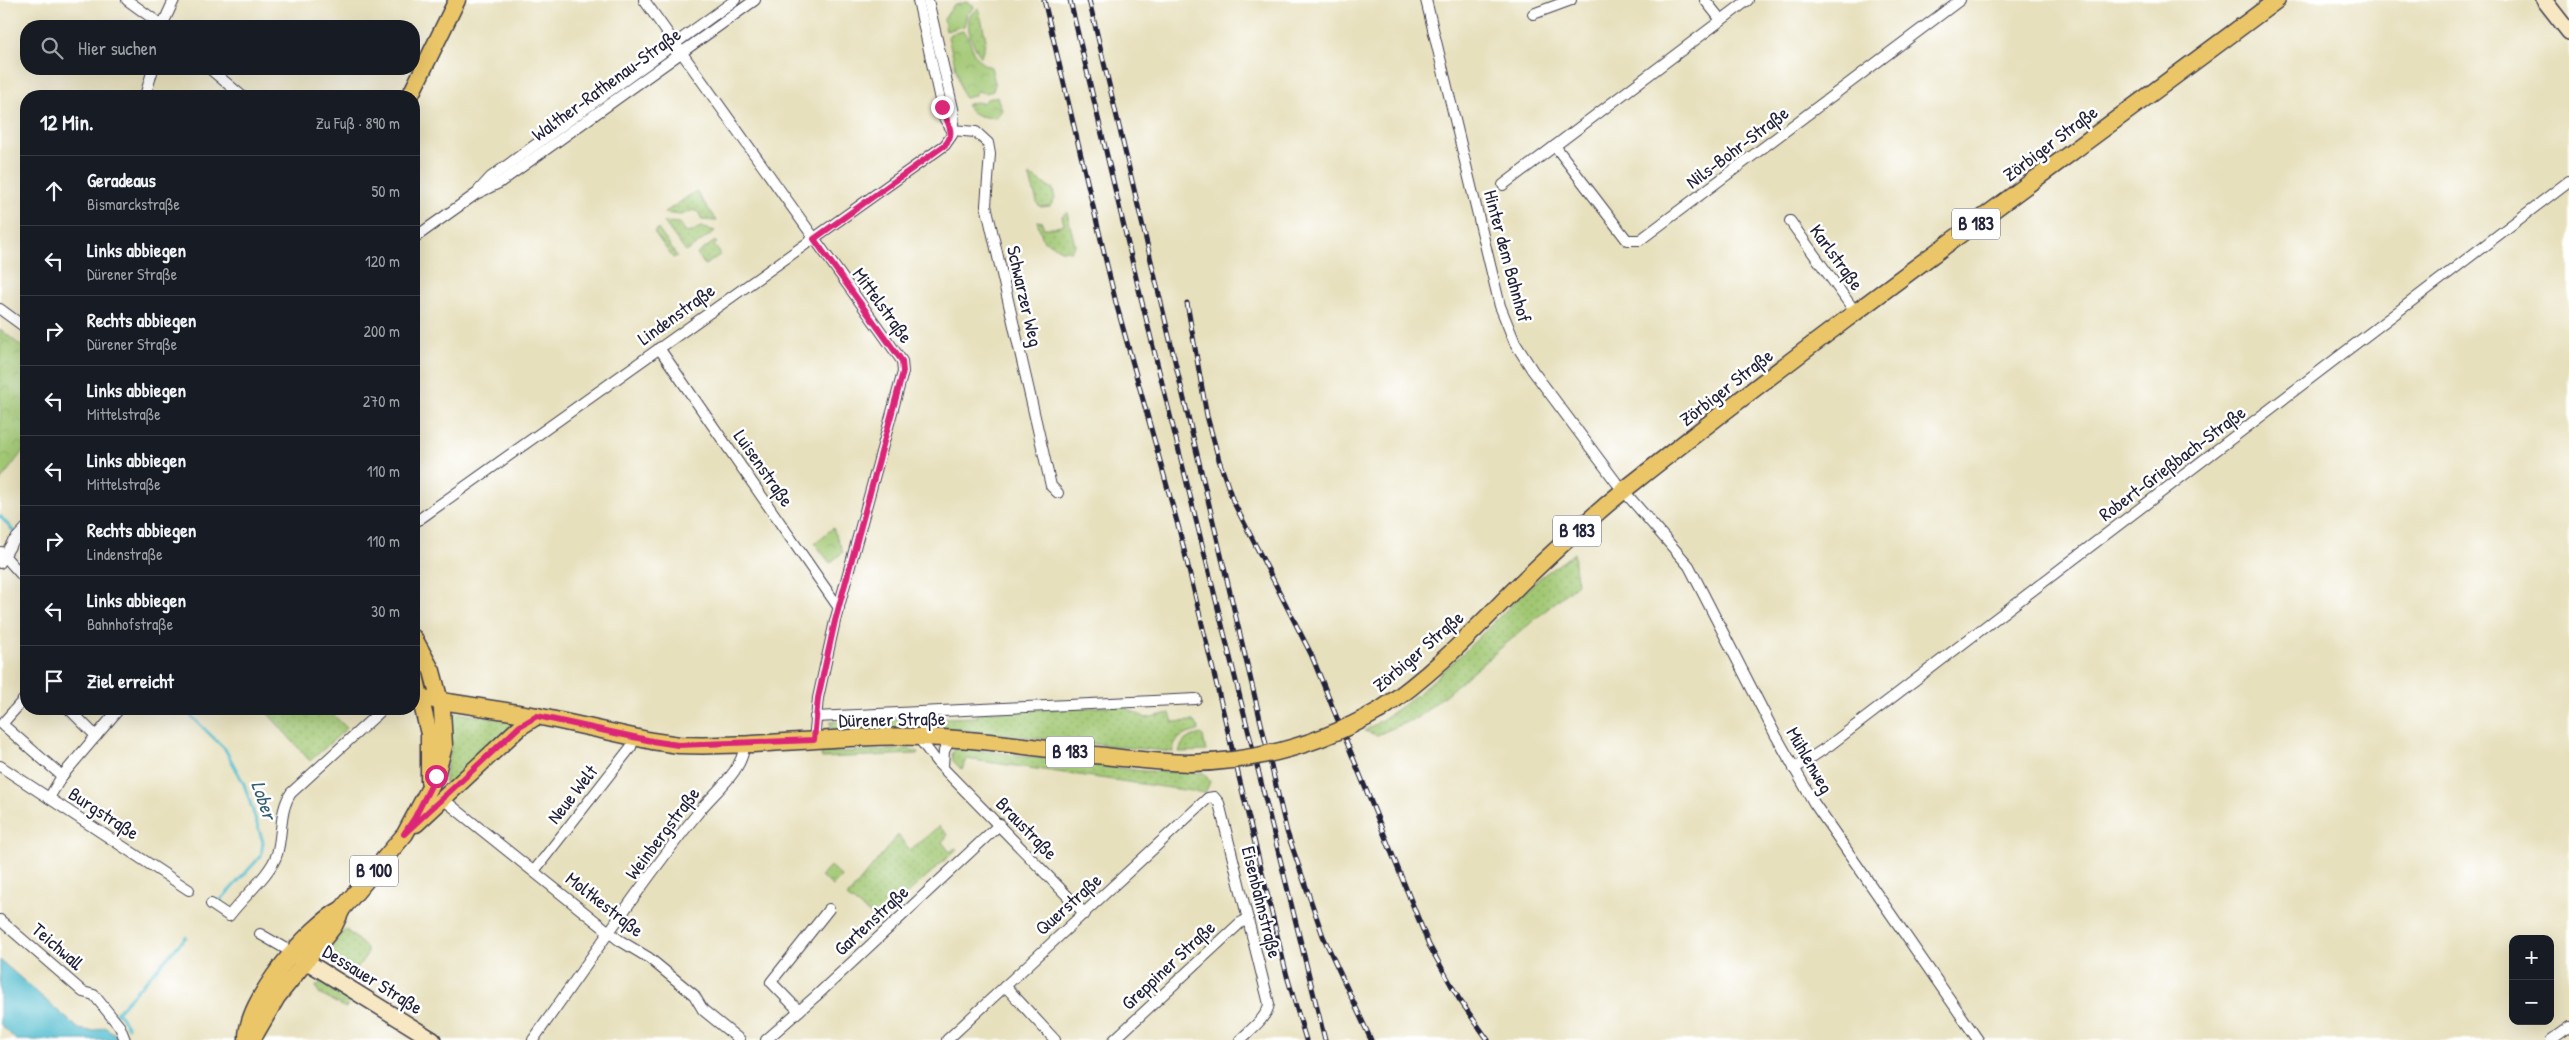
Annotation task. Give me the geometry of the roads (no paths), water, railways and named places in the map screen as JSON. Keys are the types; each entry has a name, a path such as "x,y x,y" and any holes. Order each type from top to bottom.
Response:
{"main road":[{"path":"413,90 457,0"},
{"name":"Zörbiger Straße","path":"1190,763 1248,759 1289,750 1345,729 1380,710 1410,689 1442,662 1531,573 1624,491 1856,313 2277,0"},
{"name":"B 100","path":"247,1040 246,1032 256,1007 299,957 334,926 342,909 404,834 442,761 444,746 440,700 432,671 420,649"},
{"name":"Dürener Straße","path":"420,698 537,716 634,738 678,745 918,737 951,738 1190,763"},
{"name":"B 100","path":"420,705 429,734 428,790"},
{"path":"404,834 520,726 537,716"},
{"name":"B 100","path":"252,1040 299,957"}],"street":[{"path":"127,0 154,20"},
{"path":"165,20 174,0"},
{"name":"Mittelstraße","path":"644,0 902,361 903,372 839,608 815,717 814,740"},
{"name":"Walther-Rathenau-Straße","path":"678,47 735,0"},
{"name":"Walther-Rathenau-Straße","path":"420,234 476,194 491,176 678,47 754,0"},
{"path":"918,0 944,118 952,130"},
{"path":"928,0 954,114 952,130"},
{"name":"Hinter dem Bahnhof","path":"1426,0 1504,319 1525,360 1624,491"},
{"path":"1533,14 1571,0"},
{"path":"1705,0 1721,20"},
{"path":"1503,186 1748,0"},
{"name":"Nils-Bohr-Straße","path":"1555,146 1627,240 1640,240 1960,0"},
{"path":"2544,0 2569,32"},
{"path":"147,90 151,75"},
{"path":"217,75 235,90"},
{"name":"Lindenstraße","path":"420,519 938,150 950,140 952,130"},
{"name":"Schwarzer Weg","path":"952,130 976,132 988,143 990,154 986,205 1051,486 1058,493"},
{"name":"Robert-Grießbach-Straße","path":"1794,768 1830,745 2569,181"},
{"name":"Karlstraße","path":"1790,221 1856,313"},
{"path":"0,309 20,324"},
{"name":"Luisenstraße","path":"659,348 839,608"},
{"name":"Mühlenweg","path":"1624,491 1689,566 1794,768 1819,810 1978,1040"},
{"path":"20,534 1,556 20,574"},
{"name":"Dürener Straße","path":"815,717 1196,699"},
{"path":"20,702 1,723 62,776"},
{"path":"75,715 96,736"},
{"path":"49,798 62,776 114,715"},
{"path":"211,904 225,914 268,870 276,855 284,803 291,793 376,715"},
{"name":"Braustraße","path":"918,737 929,752 1000,824 1084,914"},
{"name":"Neue Welt","path":"534,871 631,747 634,738"},
{"path":"943,766 944,751 951,738"},
{"name":"Weinbergstraße","path":"533,1040 696,816 741,760 744,744"},
{"name":"Burgstraße","path":"0,766 188,890"},
{"name":"Querstraße","path":"947,1040 1208,798 1214,797"},
{"name":"Eisenbahnstraße","path":"1214,797 1219,803 1269,1004 1268,1011 1264,1017 1240,1040"},
{"name":"Moltkestraße","path":"443,799 610,932 649,958 694,995 703,1010 740,1040"},
{"name":"Gartenstraße","path":"766,1040 1000,824"},
{"path":"799,1011 771,982 830,909"},
{"name":"Greppiner Straße","path":"1114,1040 1240,923 1248,919"},
{"name":"Teichwall","path":"0,920 83,992 94,995 120,1027 125,1040"},
{"path":"260,934 299,957"},
{"name":"Dessauer Straße","path":"299,957 433,1040"},
{"path":"1005,986 1055,1040"},
{"path":"2551,1040 2569,1027"}],"water":[{"path":"0,960 79,1029 92,1031 105,1027 115,1034 118,1040 16,1040 0,1024"}],"waterway":[{"name":"Lober","path":"0,516 20,538"},
{"name":"Lober","path":"190,715 225,749 244,784 263,842 261,856 216,905"},
{"name":"Lober","path":"116,1013 186,937"},
{"path":"117,1011 128,1027"}],"railway":[{"path":"1044,0 1116,303 1179,529 1287,976 1306,1040"},
{"path":"1070,0 1139,290 1325,1040"},
{"path":"1089,0 1287,832 1323,936 1371,1040"},
{"path":"1187,303 1207,416 1233,501 1311,654 1429,945 1459,999 1488,1040"}]}
